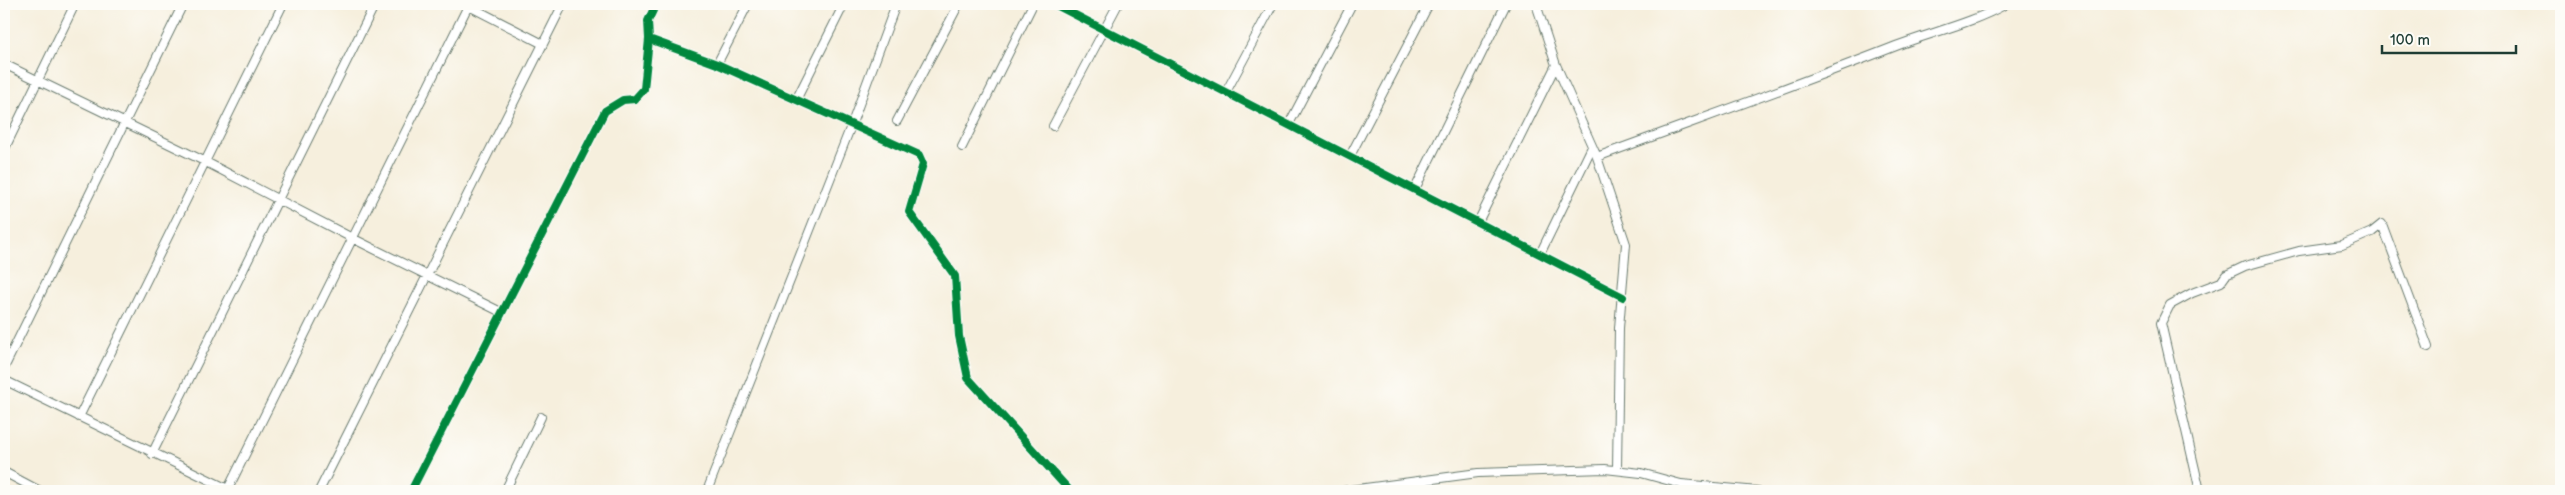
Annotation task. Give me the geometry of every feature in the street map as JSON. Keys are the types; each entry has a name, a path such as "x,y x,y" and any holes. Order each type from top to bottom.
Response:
{"street":[{"path":"4,150 75,4"},
{"path":"4,368 183,4"},
{"path":"78,417 283,4"},
{"path":"152,454 276,199 375,4"},
{"path":"4,380 152,454 230,490 468,4 543,44"},
{"path":"319,491 563,4"},
{"path":"411,491 605,110 622,100 635,99 644,89 649,39 648,21 656,4"},
{"path":"718,64 748,4"},
{"path":"796,100 844,4"},
{"path":"707,491 851,126 896,4"},
{"path":"897,121 958,4"},
{"path":"962,147 1033,4"},
{"path":"1054,4 1623,297"},
{"path":"1053,126 1118,4"},
{"path":"1226,92 1273,4"},
{"path":"1288,124 1352,4"},
{"path":"1350,156 1429,4"},
{"path":"1415,189 1506,4"},
{"path":"1536,4 1556,65 1597,157 1626,244 1619,328 1617,469"},
{"path":"1597,157 1841,68 1955,24 1987,15 2006,4"},
{"path":"649,39 718,64 851,126 919,155 922,164 909,212 955,276 959,336 968,378 1070,491"},
{"path":"4,64 124,124 204,161 354,239 428,274 501,312"},
{"path":"1478,222 1556,65"},
{"path":"1540,254 1592,147"},
{"path":"2200,491 2161,323 2170,305 2192,292 2220,282 2226,275 2245,266 2298,251 2342,245 2365,235 2382,224 2428,347"},
{"path":"505,491 541,418"},
{"path":"1343,491 1478,473 1617,469 1681,484 1758,491"},
{"path":"4,472 30,489 40,491"}],"cycle path":[{"path":"411,491 605,111 623,100 635,99 644,89 649,39 648,21 656,4"},
{"path":"1054,4 1623,297"},
{"path":"649,39 717,64 919,155 923,164 909,212 955,276 959,336 968,378 1070,491"}]}
